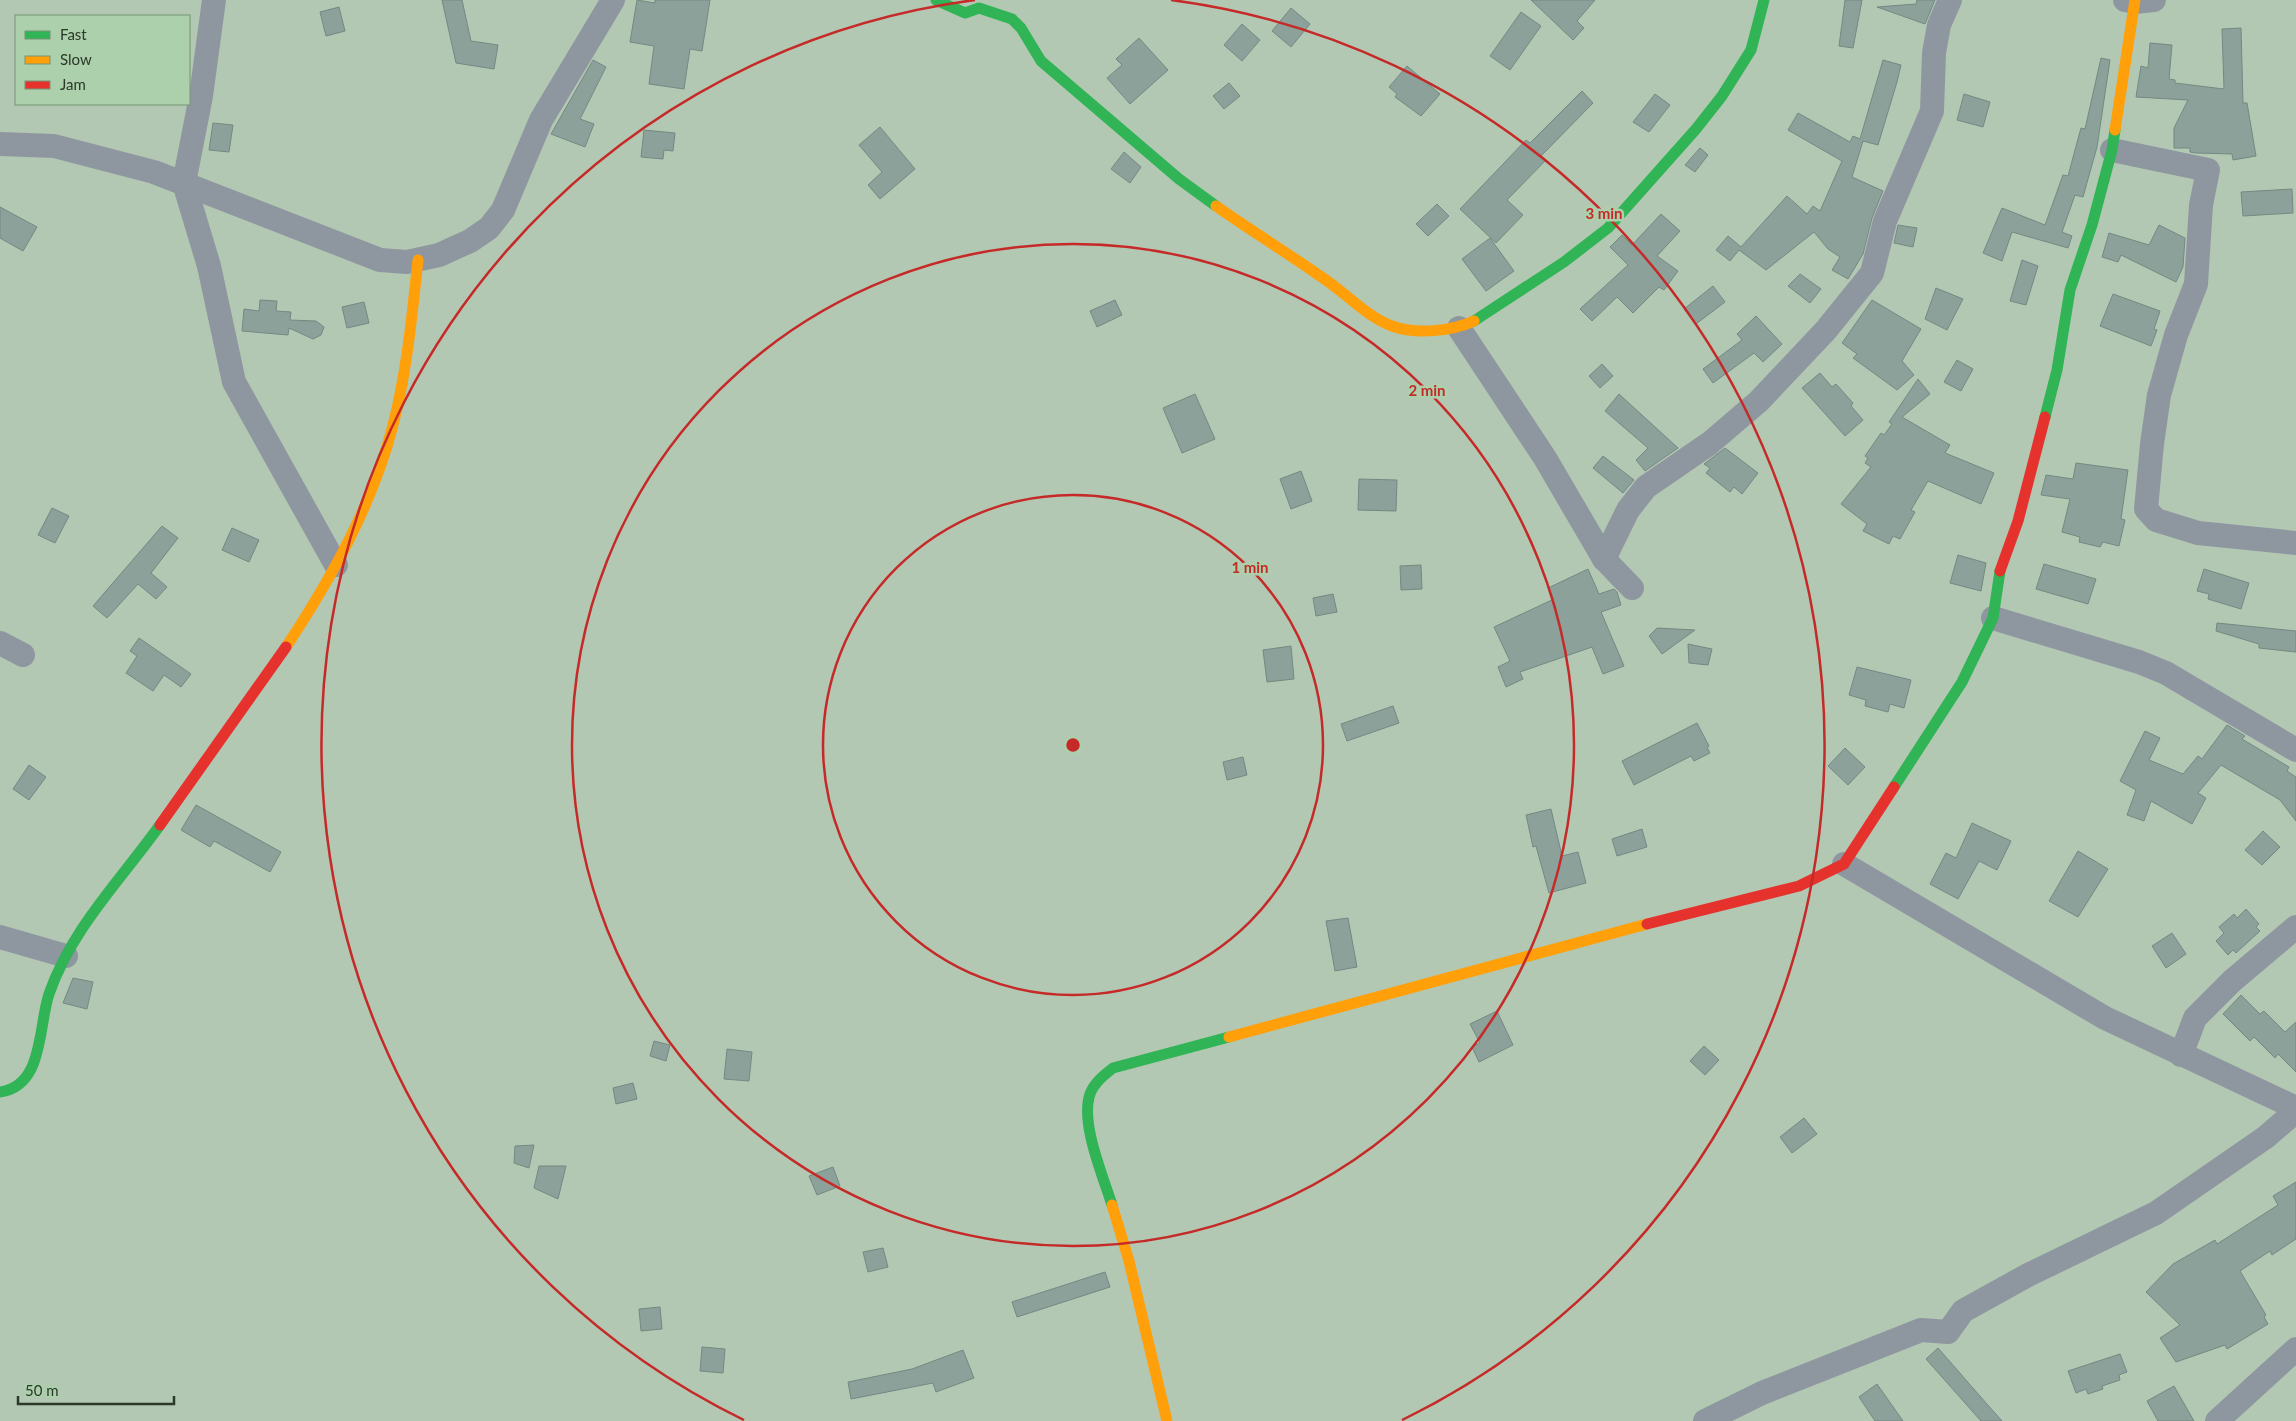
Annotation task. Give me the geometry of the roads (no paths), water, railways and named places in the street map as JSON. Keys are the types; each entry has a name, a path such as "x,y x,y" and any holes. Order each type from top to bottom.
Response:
{"street":[{"path":"214,0 201,96 184,183 209,266 234,382 336,565"},
{"path":"0,144 54,146 154,172 380,260 407,262 439,256 470,241 489,228 503,210 541,120 613,0"},
{"path":"936,0 965,12 981,4 1012,19 1021,28 1041,61 1151,156 1246,228 1321,276 1364,309 1392,326 1416,330 1459,328 1478,319 1564,262 1608,228 1696,129 1722,96 1750,50 1764,0"},
{"path":"1604,559 1628,510 1646,487 1710,443 1759,401 1826,330 1872,273 1886,221 1932,111 1934,53 1939,25 1950,0"},
{"path":"1167,1421 1128,1261 1090,1131 1088,1109 1090,1094 1098,1079 1113,1068 1185,1048 1608,934 1799,886 1844,864 1962,682 1993,618 1999,574 2018,521 2057,370 2070,290 2092,225 2112,150 2137,1"},
{"path":"2112,150 2208,170 2202,205 2196,284 2176,335 2159,395 2146,509 2156,520 2198,533 2296,543"},
{"path":"0,1092 13,1090 23,1083 29,1072 36,1055 44,1009 66,956 94,908 142,850 283,655 349,540 386,447 410,325 418,260"},
{"path":"1459,328 1540,450 1604,559 1632,588"},
{"path":"1993,618 2148,666 2200,692 2296,750"},
{"path":"0,643 23,656"},
{"path":"1705,1421 1762,1392 1921,1330 1948,1332 1963,1311 2028,1275 2156,1213 2266,1137 2296,1110 2242,1081 2181,1055 2105,1018 1844,864"},
{"path":"2181,1055 2195,1018 2232,981 2296,927"},
{"path":"0,937 66,956"},
{"path":"2217,1421 2296,1349"}]}
